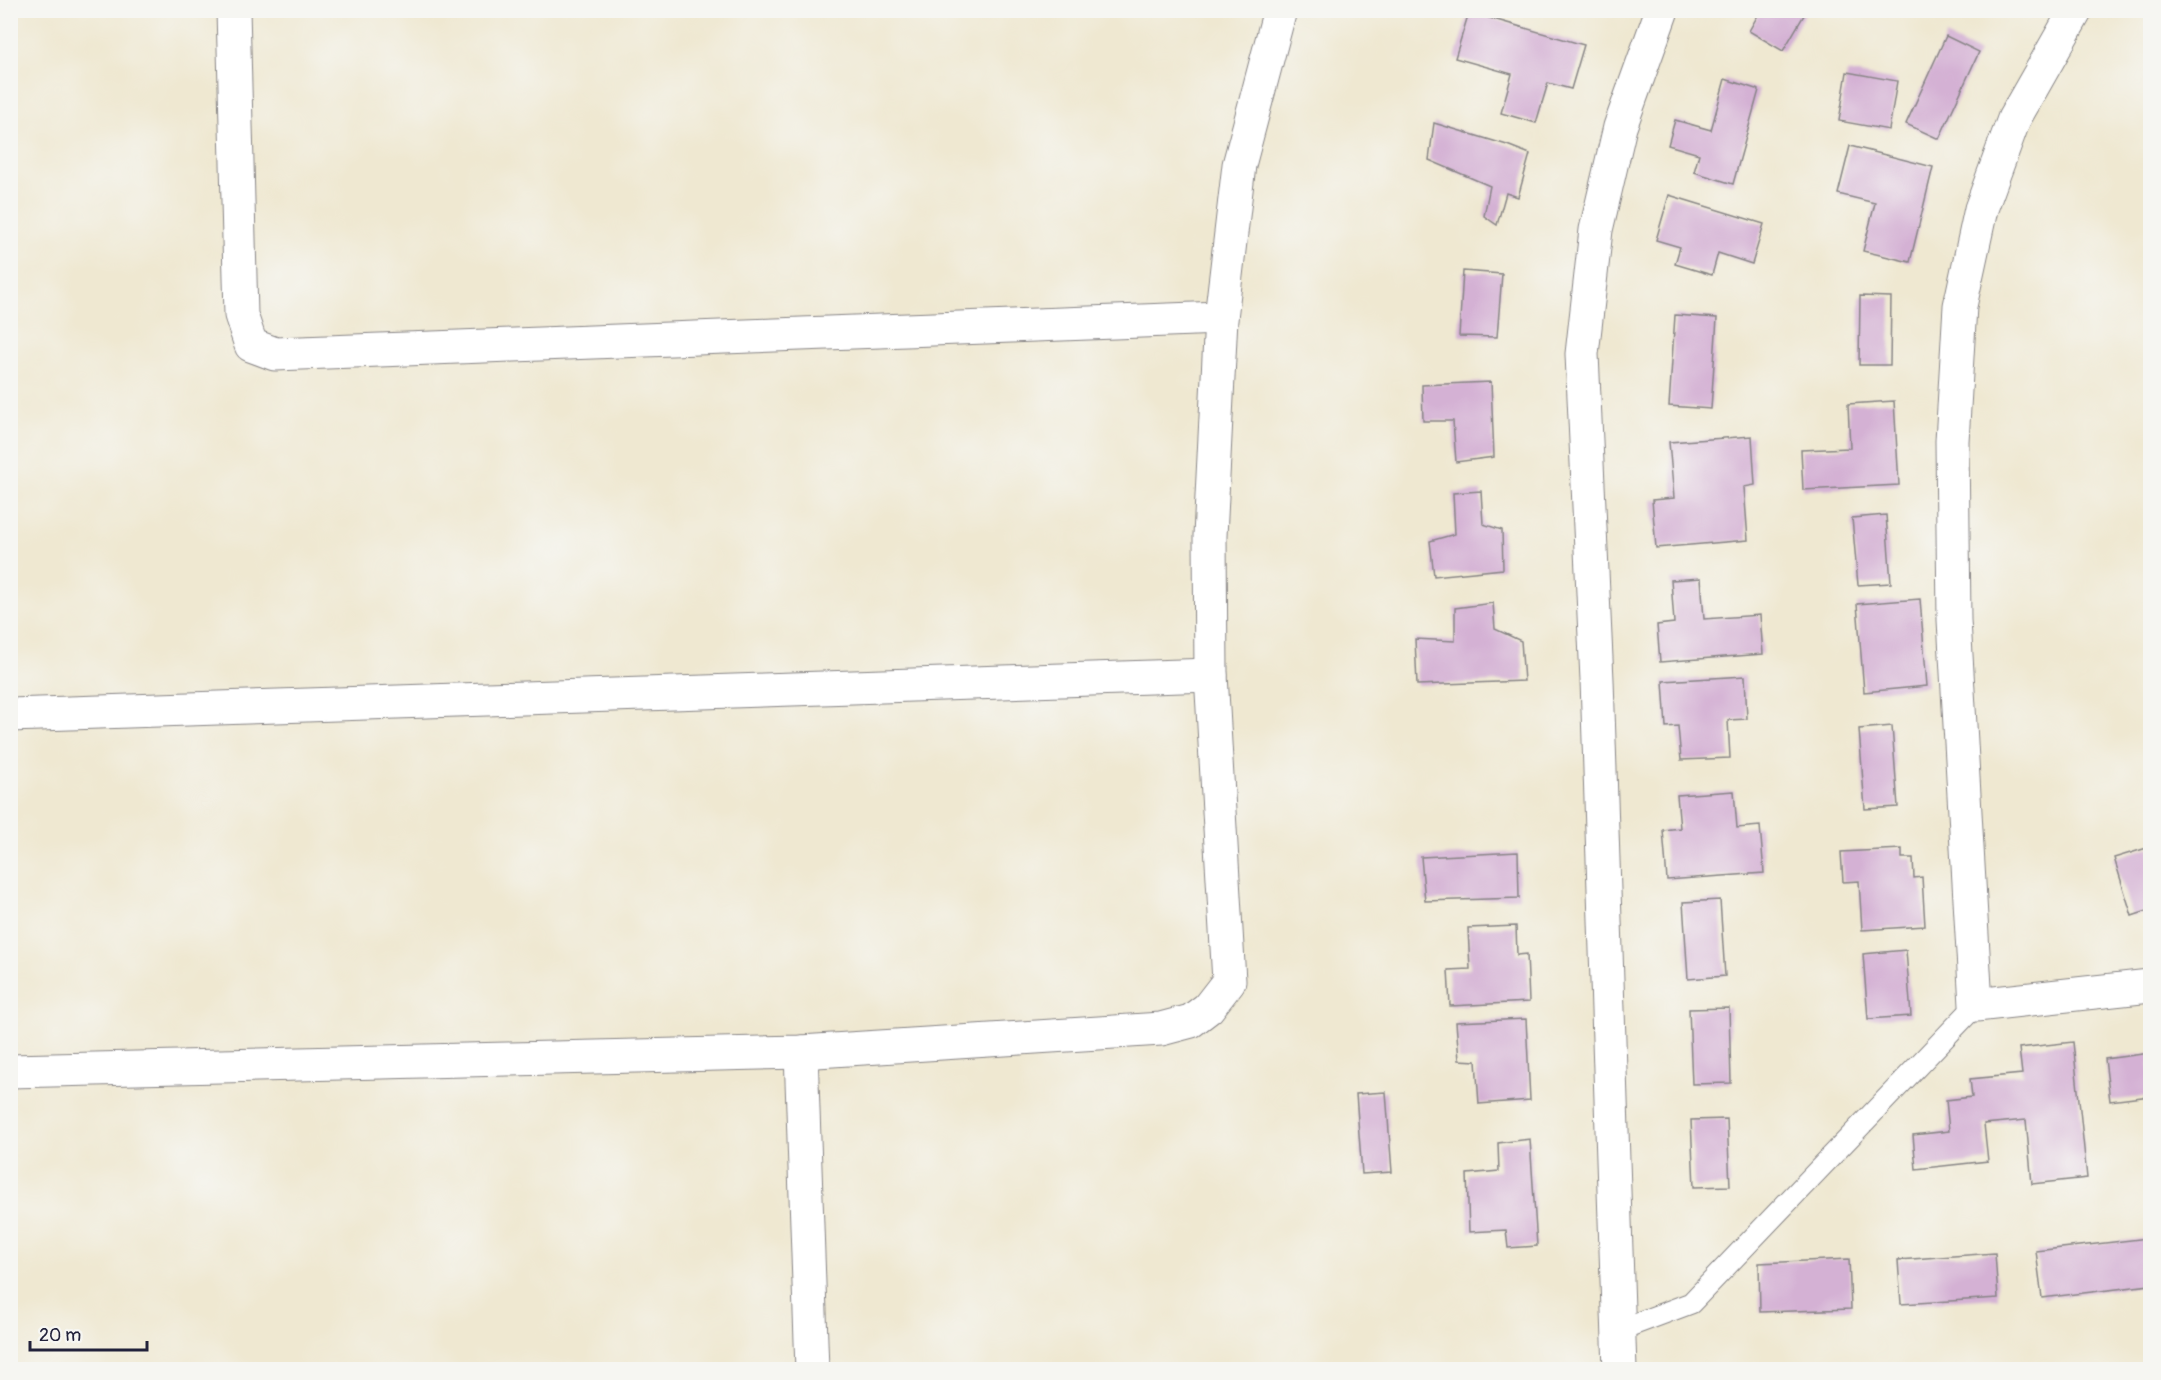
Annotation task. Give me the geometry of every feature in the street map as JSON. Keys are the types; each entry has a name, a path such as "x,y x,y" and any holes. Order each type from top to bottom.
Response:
{"street":[{"path":"232,10 241,315 251,345 275,354 1221,318"},
{"path":"10,1071 801,1052 1161,1029 1191,1021 1208,1008 1229,981 1211,675 1210,536 1221,318 1239,165 1280,10"},
{"path":"1620,1370 1598,703 1582,354 1596,230 1601,207 1620,127 1662,10"},
{"path":"2076,10 2014,119 1981,208 1960,306 1952,441 1954,620 1976,1005 2151,986"},
{"path":"10,715 1211,675"},
{"path":"801,1052 812,1370"}],"lane":[{"path":"1619,1330 1691,1303 1976,1005"}],"building":[{"path":"1761,10 1807,10 1783,51 1749,31"},
{"path":"1469,12 1584,45 1571,89 1548,83 1536,123 1501,113 1512,74 1455,58"},
{"path":"1946,36 1979,52 1939,139 1906,124"},
{"path":"1847,72 1897,81 1889,130 1839,121"},
{"path":"1725,79 1759,90 1733,184 1694,172 1699,154 1668,145 1675,120 1711,130"},
{"path":"1434,123 1530,154 1518,197 1506,193 1497,225 1484,216 1490,186 1429,160"},
{"path":"1850,146 1933,167 1910,262 1863,251 1875,203 1838,194"},
{"path":"1669,195 1764,224 1752,264 1718,253 1712,275 1675,264 1680,247 1656,240"},
{"path":"1463,271 1502,274 1497,337 1459,336"},
{"path":"1860,296 1891,297 1890,365 1859,365"},
{"path":"1675,315 1717,318 1711,409 1669,406"},
{"path":"1491,382 1494,457 1456,462 1453,421 1423,421 1422,385"},
{"path":"1894,401 1899,485 1803,490 1801,450 1850,448 1848,404"},
{"path":"1752,436 1755,485 1744,487 1748,540 1656,548 1652,500 1674,498 1669,442"},
{"path":"1481,491 1483,524 1502,530 1503,569 1434,576 1430,541 1455,534 1453,493"},
{"path":"1886,515 1891,583 1858,585 1852,518"},
{"path":"1701,578 1704,619 1760,615 1763,654 1660,662 1657,625 1674,623 1671,580"},
{"path":"1920,599 1927,686 1864,692 1857,604"},
{"path":"1493,603 1495,629 1521,641 1524,681 1417,685 1415,639 1455,641 1455,608"},
{"path":"1745,676 1747,719 1728,720 1730,758 1681,760 1678,726 1666,727 1663,681"},
{"path":"1892,726 1898,807 1865,809 1859,729"},
{"path":"1734,791 1737,828 1760,826 1764,873 1667,880 1663,830 1680,828 1677,795"},
{"path":"2150,847 2150,910 2132,916 2114,858"},
{"path":"1902,849 1902,858 1913,858 1914,878 1922,877 1925,926 1862,930 1859,881 1843,882 1841,852"},
{"path":"1518,852 1519,898 1425,901 1421,857"},
{"path":"1720,900 1725,976 1688,979 1683,902"},
{"path":"1516,926 1517,955 1527,954 1529,1002 1450,1006 1448,970 1470,969 1468,928"},
{"path":"1906,950 1911,1016 1868,1019 1863,954"},
{"path":"1729,1008 1731,1083 1692,1084 1689,1009"},
{"path":"1526,1019 1530,1100 1479,1104 1476,1061 1459,1060 1456,1022"},
{"path":"2073,1042 2087,1178 2032,1184 2026,1120 1984,1124 1988,1161 1916,1169 1913,1135 1949,1131 1946,1100 1972,1097 1970,1079 2022,1074 2019,1048"},
{"path":"2150,1053 2150,1096 2110,1101 2105,1059"},
{"path":"1386,1092 1392,1172 1362,1174 1356,1094"},
{"path":"1727,1119 1730,1186 1694,1187 1691,1120"},
{"path":"1530,1139 1537,1246 1508,1248 1506,1230 1469,1232 1467,1174 1499,1171 1498,1143"},
{"path":"2148,1238 2150,1285 2042,1298 2036,1251"},
{"path":"1995,1253 1998,1298 1901,1304 1898,1260"},
{"path":"1849,1259 1851,1309 1760,1312 1759,1263"}]}
